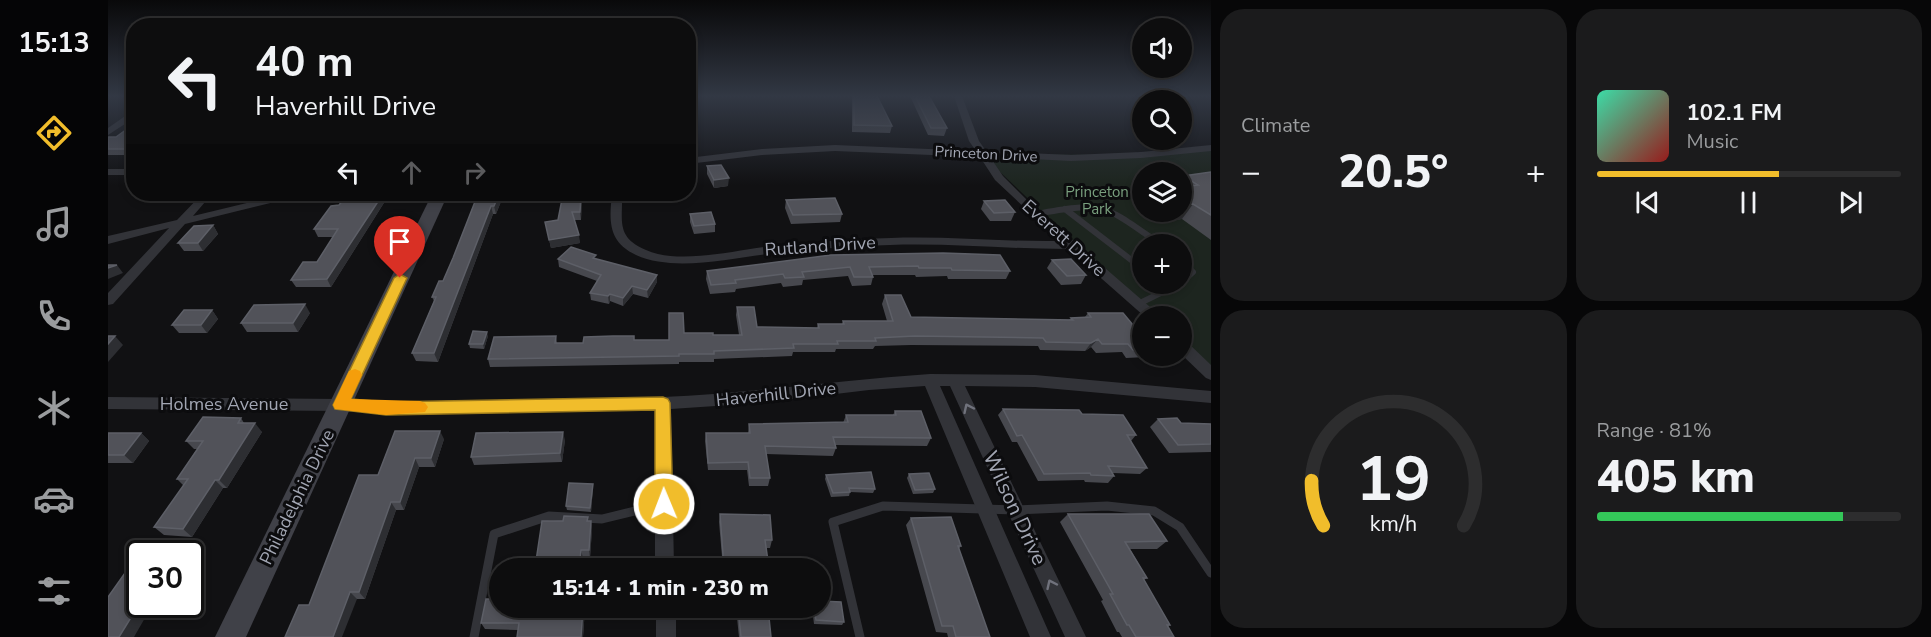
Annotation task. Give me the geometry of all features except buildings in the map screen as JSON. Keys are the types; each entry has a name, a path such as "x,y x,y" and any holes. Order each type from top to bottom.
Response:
{"main road":[{"name":"Philadelphia Drive","path":"230,637 437,201"}],"street":[{"name":"Everett Drive","path":"969,126 981,154 999,178 1036,214 1140,306"},
{"name":"Princeton Drive","path":"696,160 762,152 835,148 1112,157 1211,148"},
{"path":"108,172 126,172"},
{"path":"108,301 200,201"},
{"path":"108,240 265,201"},
{"name":"Rutland Drive","path":"616,201 615,222 621,239 629,247 645,254 671,260 813,245 873,242 1071,245"},
{"path":"1192,355 1211,374"},
{"name":"Haverhill Drive","path":"340,405 386,408 663,403 760,397 869,384 930,380 1046,382 1211,397"},
{"name":"Wilson Drive","path":"930,380 1041,637"},
{"name":"Wilson Drive","path":"955,380 1076,637"},
{"name":"Holmes Avenue","path":"108,403 340,405"},
{"path":"663,403 665,558"},
{"path":"666,618 666,637"}],"lane":[{"path":"1036,214 1095,207 1115,212 1146,234"},
{"path":"1065,209 1132,260"},
{"path":"1138,304 1159,294"},
{"path":"474,637 494,534 549,516 602,519 664,504"},
{"path":"860,637 833,522 883,506 1016,510 1107,506 1154,511 1180,527 1211,573"}],"green space":[{"name":"Princeton Park","path":"1211,148 1211,374 1192,356 1192,306 1141,306 981,154 1150,155"}],"slow traffic":[{"path":"355,375 340,405 386,408 420,407"}],"route":[{"path":"400,278 340,405 386,408 663,403 664,504"}]}
